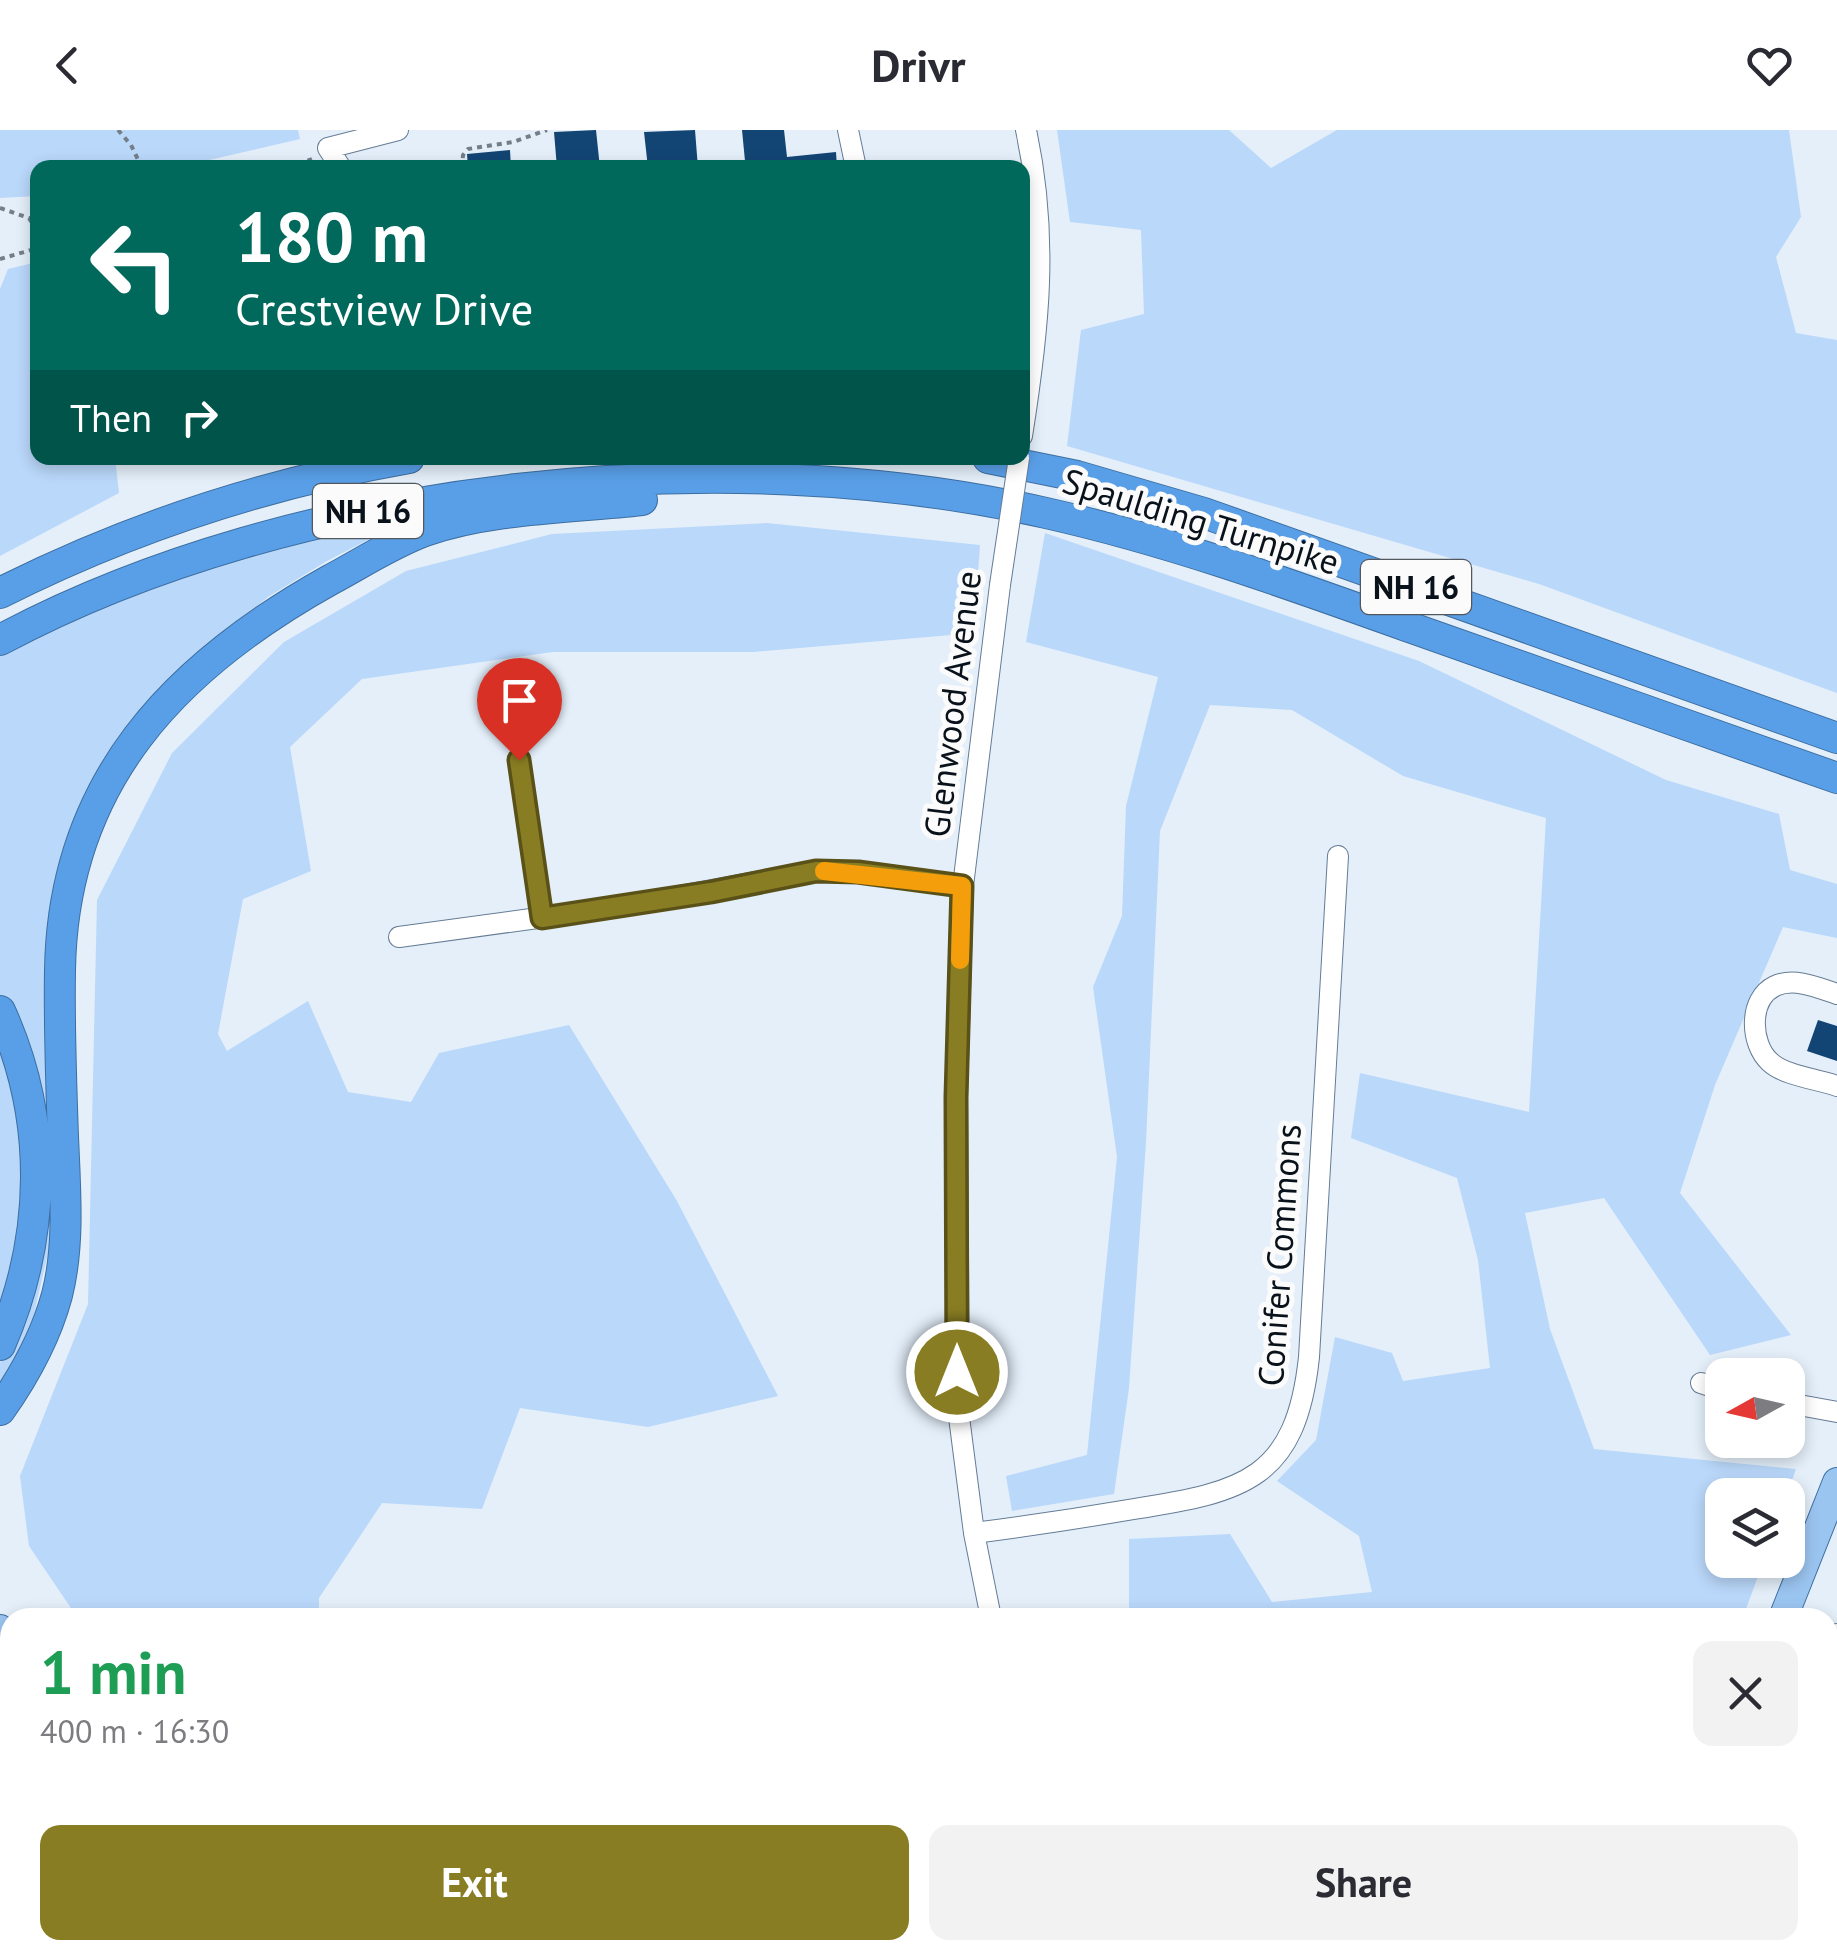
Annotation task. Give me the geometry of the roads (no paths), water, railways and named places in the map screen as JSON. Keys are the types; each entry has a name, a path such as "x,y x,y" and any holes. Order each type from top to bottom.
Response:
{"highway":[{"name":"NH 16","path":"0,593 74,558 198,510 373,465"},
{"name":"Spaulding Turnpike","path":"1023,465 1077,476 1204,513 1837,738"},
{"name":"Spaulding Turnpike","path":"0,640 169,567 334,518 492,492 646,481 756,478 909,489 1043,512 1116,530 1351,606 1837,778"},
{"path":"0,1410 38,1346 56,1296 64,1245 60,971 62,916 71,870 88,819 110,779 178,688 256,625 421,532 454,523 550,509 707,494 756,478"},
{"path":"0,1010 24,1072 36,1140 37,1172 33,1236 18,1300 0,1345"}],"main road":[{"path":"1787,1608 1837,1482"}],"street":[{"path":"336,160 328,148 398,130"},
{"path":"848,130 854,160"},
{"path":"1026,130 1039,204 1041,248 1041,292 1030,387"},
{"name":"Glenwood Avenue","path":"989,1608 959,1418 956,1097 962,886 1018,465"},
{"path":"519,760 542,918"},
{"name":"Conifer Commons","path":"974,1532 1215,1494 1252,1478 1268,1465 1292,1432 1303,1401 1309,1358 1338,856"},
{"path":"399,937 711,892 816,871 858,872 962,886"},
{"path":"1837,994 1801,984 1776,986 1759,1005 1755,1031 1769,1062 1837,1086"},
{"path":"1805,1406 1837,1412"}]}
